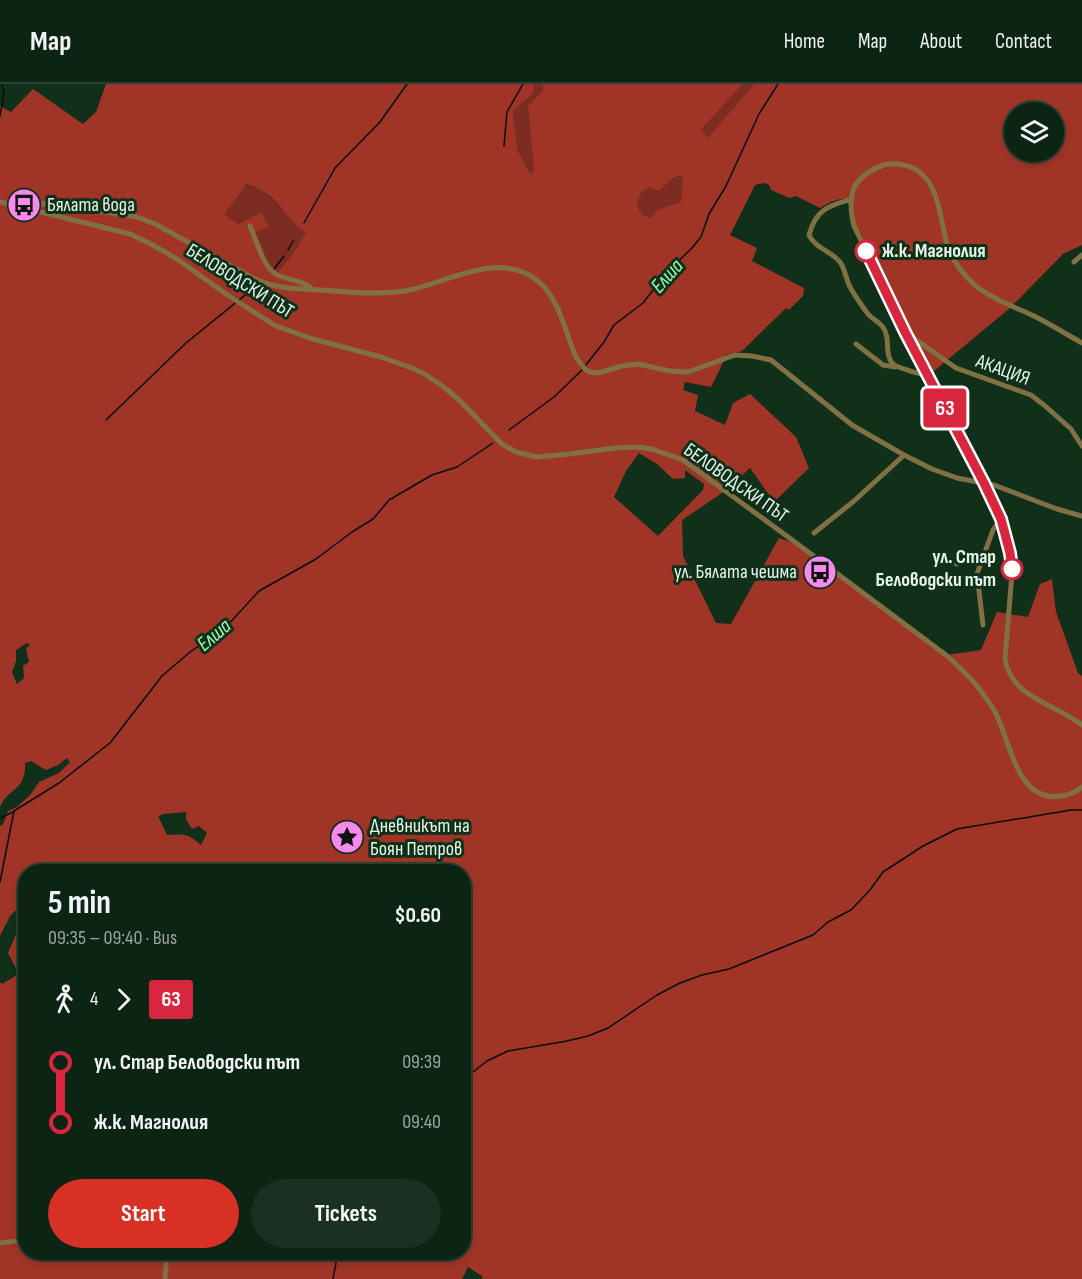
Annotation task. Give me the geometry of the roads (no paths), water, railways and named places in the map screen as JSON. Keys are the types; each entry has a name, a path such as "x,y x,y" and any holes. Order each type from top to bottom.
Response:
{"street":[{"path":"1082,343 977,286 958,266 948,248 934,191 924,176 914,169 895,163 876,167 864,175 855,186 851,214 854,226 905,332 1001,519 1010,553 1012,573 1005,659 1007,670 1015,684 1082,725"},
{"path":"852,199 819,213 809,235 813,243 838,259 843,266 850,287 868,313 881,324 886,332 887,354 896,367"},
{"path":"26,208 62,201 100,211 137,217 155,224 264,284 284,288 380,293 404,291 491,267 516,269 533,277 549,292 559,311 572,348 584,368 590,372 598,373 639,364 670,371 688,372 735,355 771,360 852,425 904,455 943,474 994,485 1082,516"},
{"name":"БЕЛОВОДСКИ ПЪТ","path":"0,202 129,234 153,244 177,259 276,326 312,339 381,357 418,371 445,388 502,444 516,452 537,457 637,447 652,449 682,460 799,545 945,655 965,673 981,689 996,714 1016,764 1023,778 1032,788 1044,795 1056,797 1069,795 1082,787"},
{"path":"250,226 268,267 275,274 307,284 313,290"},
{"path":"1074,262 1082,255"},
{"name":"АКАЦИЯ","path":"905,332 956,369 1031,395 1071,429 1082,446"},
{"path":"856,344 883,365 928,376"},
{"path":"814,533 854,501 904,455"},
{"path":"983,625 977,574 993,530 1001,519"},
{"path":"956,564 969,560 982,560"},
{"path":"0,1243 18,1241"},
{"path":"165,1279 166,1260"}],"waterway":[{"path":"0,116 4,94 2,84"},
{"path":"304,223 335,168 380,122 407,84"},
{"path":"504,146 507,112 523,84"},
{"name":"Елша","path":"585,366 614,325 643,303 667,272 701,237 709,214 726,186 759,114 778,84"},
{"path":"288,250 293,241"},
{"path":"274,269 284,256"},
{"path":"106,420 186,343 260,283"},
{"name":"Елша","path":"509,430 554,397 582,370"},
{"name":"Елша","path":"0,882 14,811 59,783 110,743 162,676 190,652 225,628 259,591 316,559 373,519 389,500 432,475 457,467 493,443"},
{"path":"471,1074 487,1061 508,1051 567,1041 608,1028 657,995 680,983 729,969 813,935 828,922 851,910 883,872 923,846 957,829 1082,810"},
{"path":"0,818 13,812"},
{"path":"333,1279 337,1260"}],"place":[{"name":"Бялата вода","path":"24,205"},
{"name":"ж.к. Магнолия","path":"866,251"},
{"name":"ул. Стар Беловодски път","path":"1012,569"},
{"name":"ул. Бялата чешма","path":"820,572"},
{"name":"Дневникът на Боян Петров","path":"347,837"}]}
